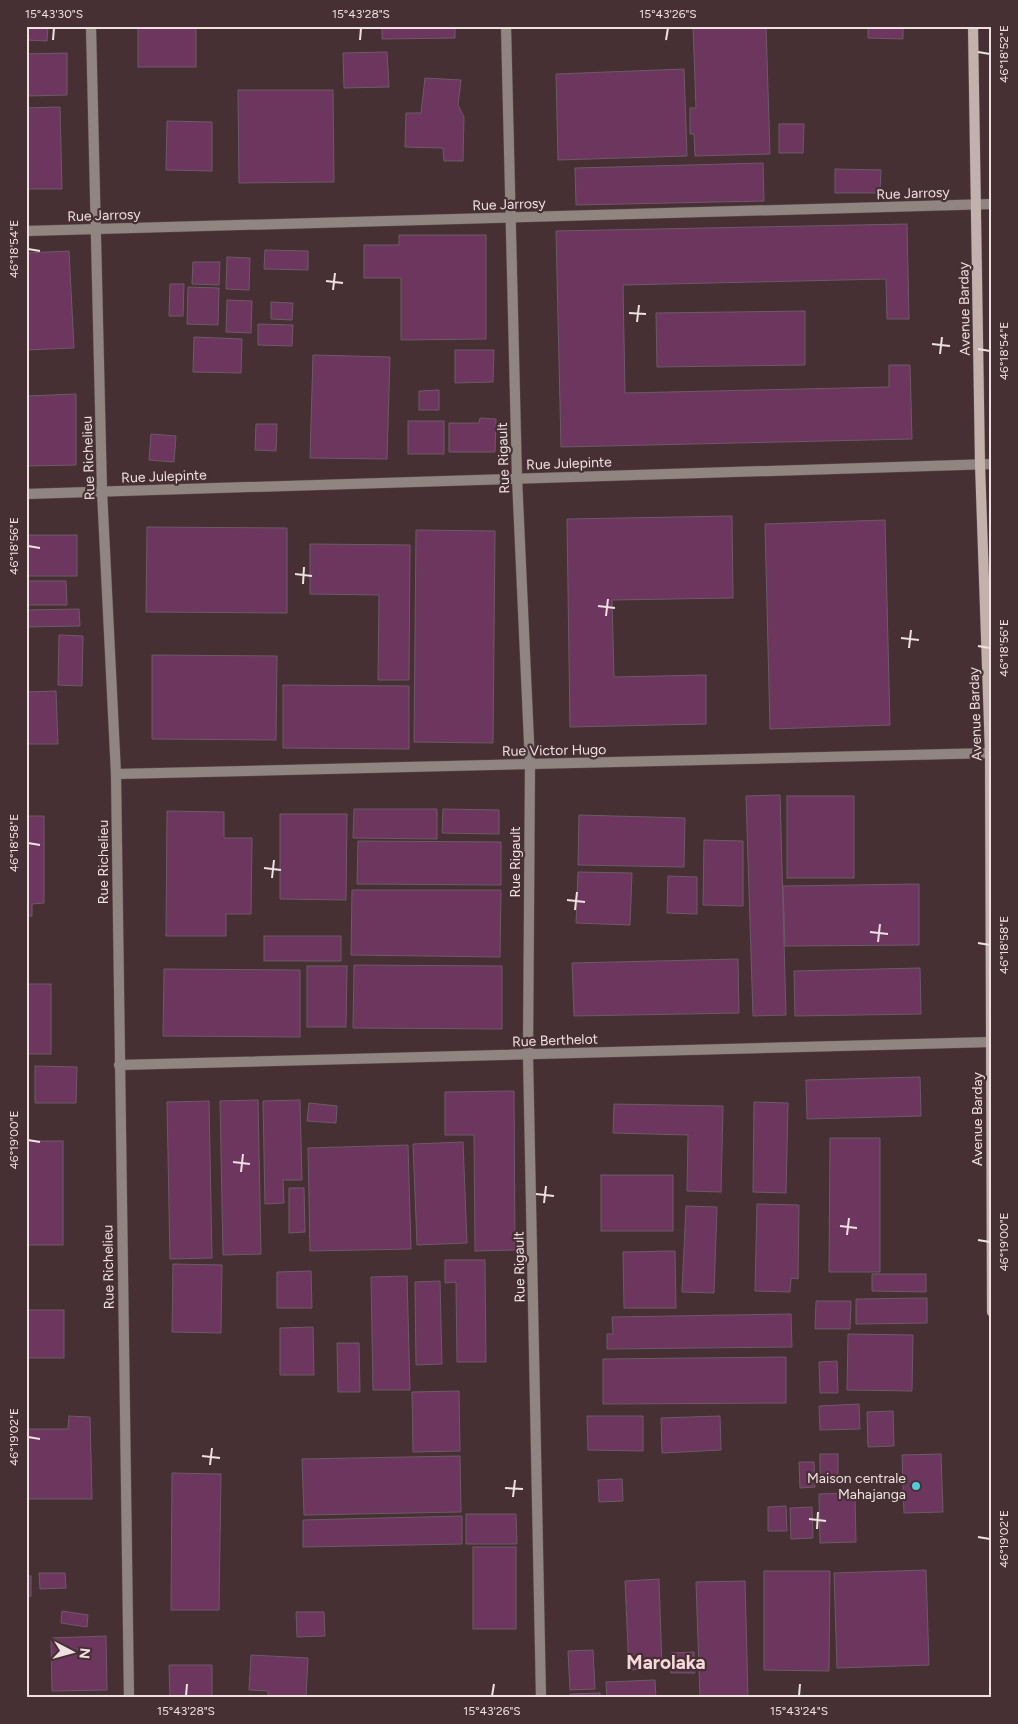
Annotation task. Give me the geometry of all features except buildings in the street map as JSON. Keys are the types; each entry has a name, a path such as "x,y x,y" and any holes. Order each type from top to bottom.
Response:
{"main road":[{"name":"Avenue Barday","path":"973,26 980,464 991,753 992,1312"}],"street":[{"name":"Rue Richelieu","path":"91,26 102,491 116,774 129,1698"},
{"name":"Rue Rigault","path":"506,26 517,478 530,764 528,1055 541,1698"},
{"name":"Rue Jarrosy","path":"26,230 992,204"},
{"name":"Rue Julepinte","path":"26,494 992,464"},
{"name":"Rue Victor Hugo","path":"116,774 991,753"},
{"name":"Rue Berthelot","path":"119,1065 991,1042"}],"place":[{"name":"Maison centrale Mahajanga","path":"916,1486"}],"district":[{"name":"Marolaka","path":"666,1662"}]}
